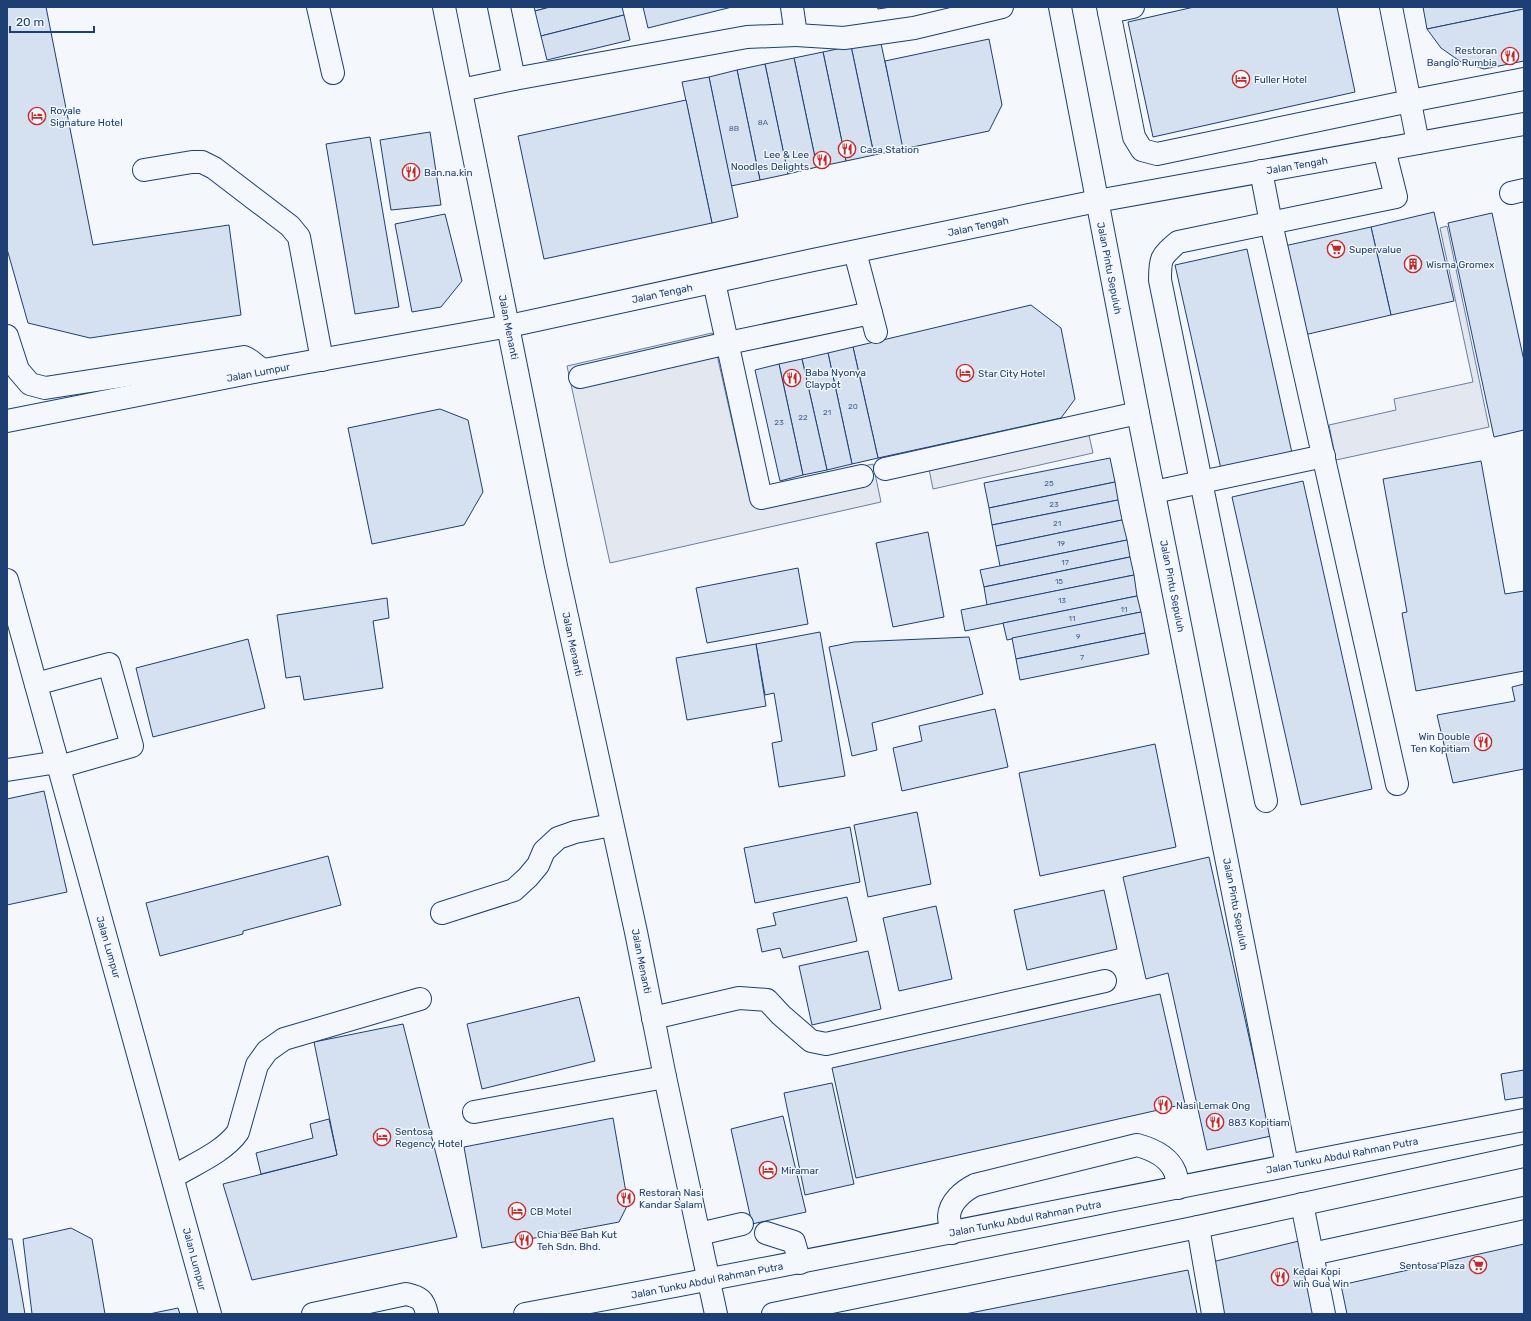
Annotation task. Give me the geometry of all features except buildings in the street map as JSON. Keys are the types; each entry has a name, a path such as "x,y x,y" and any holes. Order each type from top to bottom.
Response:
{"street":[{"path":"318,7 333,73"},
{"name":"Jalan Menanti","path":"444,7 556,566 636,932 665,1077 716,1314"},
{"path":"499,7 514,79"},
{"path":"792,7 796,36"},
{"path":"461,90 747,37 796,36 844,38 914,28 1002,7"},
{"name":"Jalan Pintu Sepuluh","path":"1060,7 1138,413 1287,1165"},
{"path":"1133,7 1108,10 1134,137 1142,150 1157,154 1410,101 1524,79"},
{"path":"1391,7 1418,143"},
{"name":"Jalan Tengah","path":"509,326 1097,201 1524,124"},
{"path":"1266,801 1160,280 1160,262 1166,253 1178,242 1396,197 1384,149"},
{"path":"144,170 192,162 202,162 214,168 290,226 299,237 322,360"},
{"path":"1261,171 1397,784"},
{"path":"580,377 728,342 874,323 855,252"},
{"path":"714,282 761,498 862,476"},
{"name":"Jalan Lumpur","path":"7,421 264,370 509,326"},
{"path":"7,336 18,370 30,384 45,388 244,357 252,360 258,368 264,370"},
{"path":"885,469 1138,413"},
{"path":"1154,492 1324,456"},
{"name":"Jalan Lumpur","path":"7,582 173,1176 210,1314"},
{"path":"7,770 58,764 132,746 109,664 36,684"},
{"path":"442,912 514,890 538,865 544,851 558,838 575,832 612,825"},
{"path":"653,1018 739,998 767,1000 781,1015 811,1041 826,1044 1105,981"},
{"path":"173,1176 225,1146 238,1132 257,1065 264,1054 274,1044 284,1038 420,999"},
{"path":"474,1112 665,1077"},
{"name":"Jalan Tunku Abdul Rahman Putra","path":"525,1314 709,1280 1178,1188 1287,1165 1524,1120"},
{"path":"952,1232 949,1216 951,1208 960,1194 974,1184 1137,1144 1155,1151 1169,1163 1175,1172 1178,1188"},
{"path":"773,1314 1198,1227 1524,1156"},
{"path":"1302,1204 1324,1314"},
{"path":"1312,1254 1524,1208"},
{"path":"699,1234 742,1224"},
{"path":"1198,1227 1213,1314"},
{"path":"766,1233 794,1242 800,1262"},
{"path":"313,1314 406,1294 417,1296 425,1304 427,1314"}],"shaded area":[{"path":"1447,226 1489,427 1336,460 1329,425 1396,410 1394,399 1473,382 1440,228"},
{"path":"712,333 748,492 873,464 881,502 610,563 567,366"},
{"path":"1085,418 1093,453 933,489 926,454"}],"place":[{"name":"Restoran Banglo Rumbia","path":"1510,56"},
{"name":"Fuller Hotel","path":"1241,79"},
{"name":"Royale Signature Hotel","path":"37,116"},
{"name":"Casa Station","path":"847,149"},
{"name":"Lee & Lee Noodles Delights","path":"822,160"},
{"name":"Ban.na.kin","path":"411,172"},
{"name":"Supervalue","path":"1336,249"},
{"name":"Wisma Gromex","path":"1413,264"},
{"name":"Star City Hotel","path":"965,373"},
{"name":"Baba Nyonya Claypot","path":"792,378"},
{"name":"Win Double Ten Kopitiam","path":"1483,742"},
{"name":"Nasi Lemak Ong","path":"1163,1105"},
{"name":"883 Kopitiam","path":"1215,1122"},
{"name":"Sentosa Regency Hotel","path":"382,1137"},
{"name":"Miramar","path":"768,1170"},
{"name":"Restoran Nasi Kandar Salam","path":"626,1198"},
{"name":"CB Motel","path":"517,1211"},
{"name":"Chia Bee Bah Kut Teh Sdn. Bhd.","path":"524,1240"},
{"name":"Sentosa Plaza","path":"1478,1265"},
{"name":"Kedai Kopi Win Gua Win","path":"1280,1277"}]}
